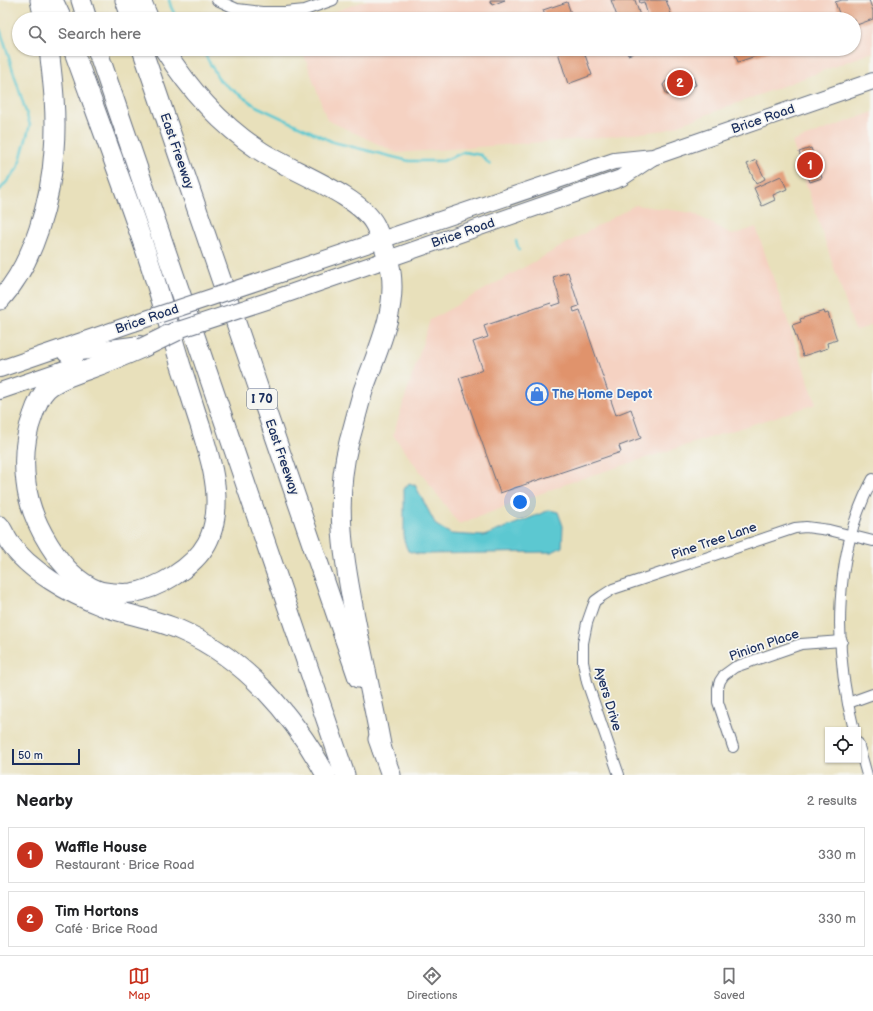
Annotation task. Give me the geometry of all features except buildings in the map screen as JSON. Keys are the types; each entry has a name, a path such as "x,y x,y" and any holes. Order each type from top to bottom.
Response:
{"highway":[{"path":"40,0 43,12"},
{"path":"53,0 59,12"},
{"path":"81,0 85,12"},
{"path":"126,0 130,12"},
{"path":"141,0 146,12"},
{"path":"0,300 19,275 33,246 49,186 54,150 54,98 50,56"},
{"path":"76,56 146,251 203,435 212,466 216,505 214,521 208,542 195,560 181,571 155,586 130,593 99,591 82,582 69,570 47,541 38,523 30,503 26,484 26,443 29,425 36,406 46,389 63,379 141,346 177,331"},
{"path":"99,56 345,775"},
{"name":"East Freeway","path":"144,56 391,775"},
{"path":"169,56 190,86 224,123 261,152 339,194 368,214 375,224 388,259 392,286 388,318 363,392 349,444 342,483 341,523 344,563 382,750"},
{"path":"0,526 10,543 28,563 44,577 69,591 103,606 153,620 181,631 209,646 237,665 260,685 283,711 305,740 326,775"}],"main road":[{"name":"Brice Road","path":"0,369 614,161 653,157 873,81"},
{"name":"Brice Road","path":"177,331 621,178 653,157"},
{"name":"Brice Road","path":"270,300 381,240"},
{"name":"Brice Road","path":"27,360 141,346"},
{"name":"Brice Road","path":"0,391 141,346"}],"street":[{"path":"217,0 237,9 262,12 285,12 305,10 333,0"},
{"path":"853,727 848,703 843,666 841,627 843,581 850,535 864,495 873,479"},
{"name":"Pine Tree Lane","path":"593,606 595,601 613,590 782,532 806,528 829,530 873,541"},
{"name":"Ayers Drive","path":"593,606 584,636 583,662 587,682 620,775"},
{"name":"Pinion Place","path":"733,747 718,702 718,688 724,675 735,667 801,644 842,641"},
{"path":"848,703 873,694"},
{"path":"861,754 867,775"}],"shaded area":[{"path":"367,0 873,0 873,52 666,130 597,138 397,153 327,120 304,56 861,56 861,12 334,12"},
{"path":"873,112 873,325 855,331 792,142"},
{"path":"635,205 693,213 733,235 756,227 816,404 577,480 459,524 393,435 430,320"}],"water":[{"path":"409,483 415,485 436,525 451,534 484,536 550,510 558,512 563,526 562,547 552,552 418,554 408,551 404,541 404,489"}],"waterway":[{"path":"169,0 174,12"},
{"path":"0,29 30,125 18,168 0,190"},
{"path":"206,56 220,81 256,106 333,142 409,161 443,161 464,152 481,155 490,165"},
{"path":"516,241 519,250"}],"place":[{"name":"Tim Hortons","path":"680,83"},
{"name":"Waffle House","path":"810,165"},
{"name":"The Home Depot","path":"537,394"}]}
